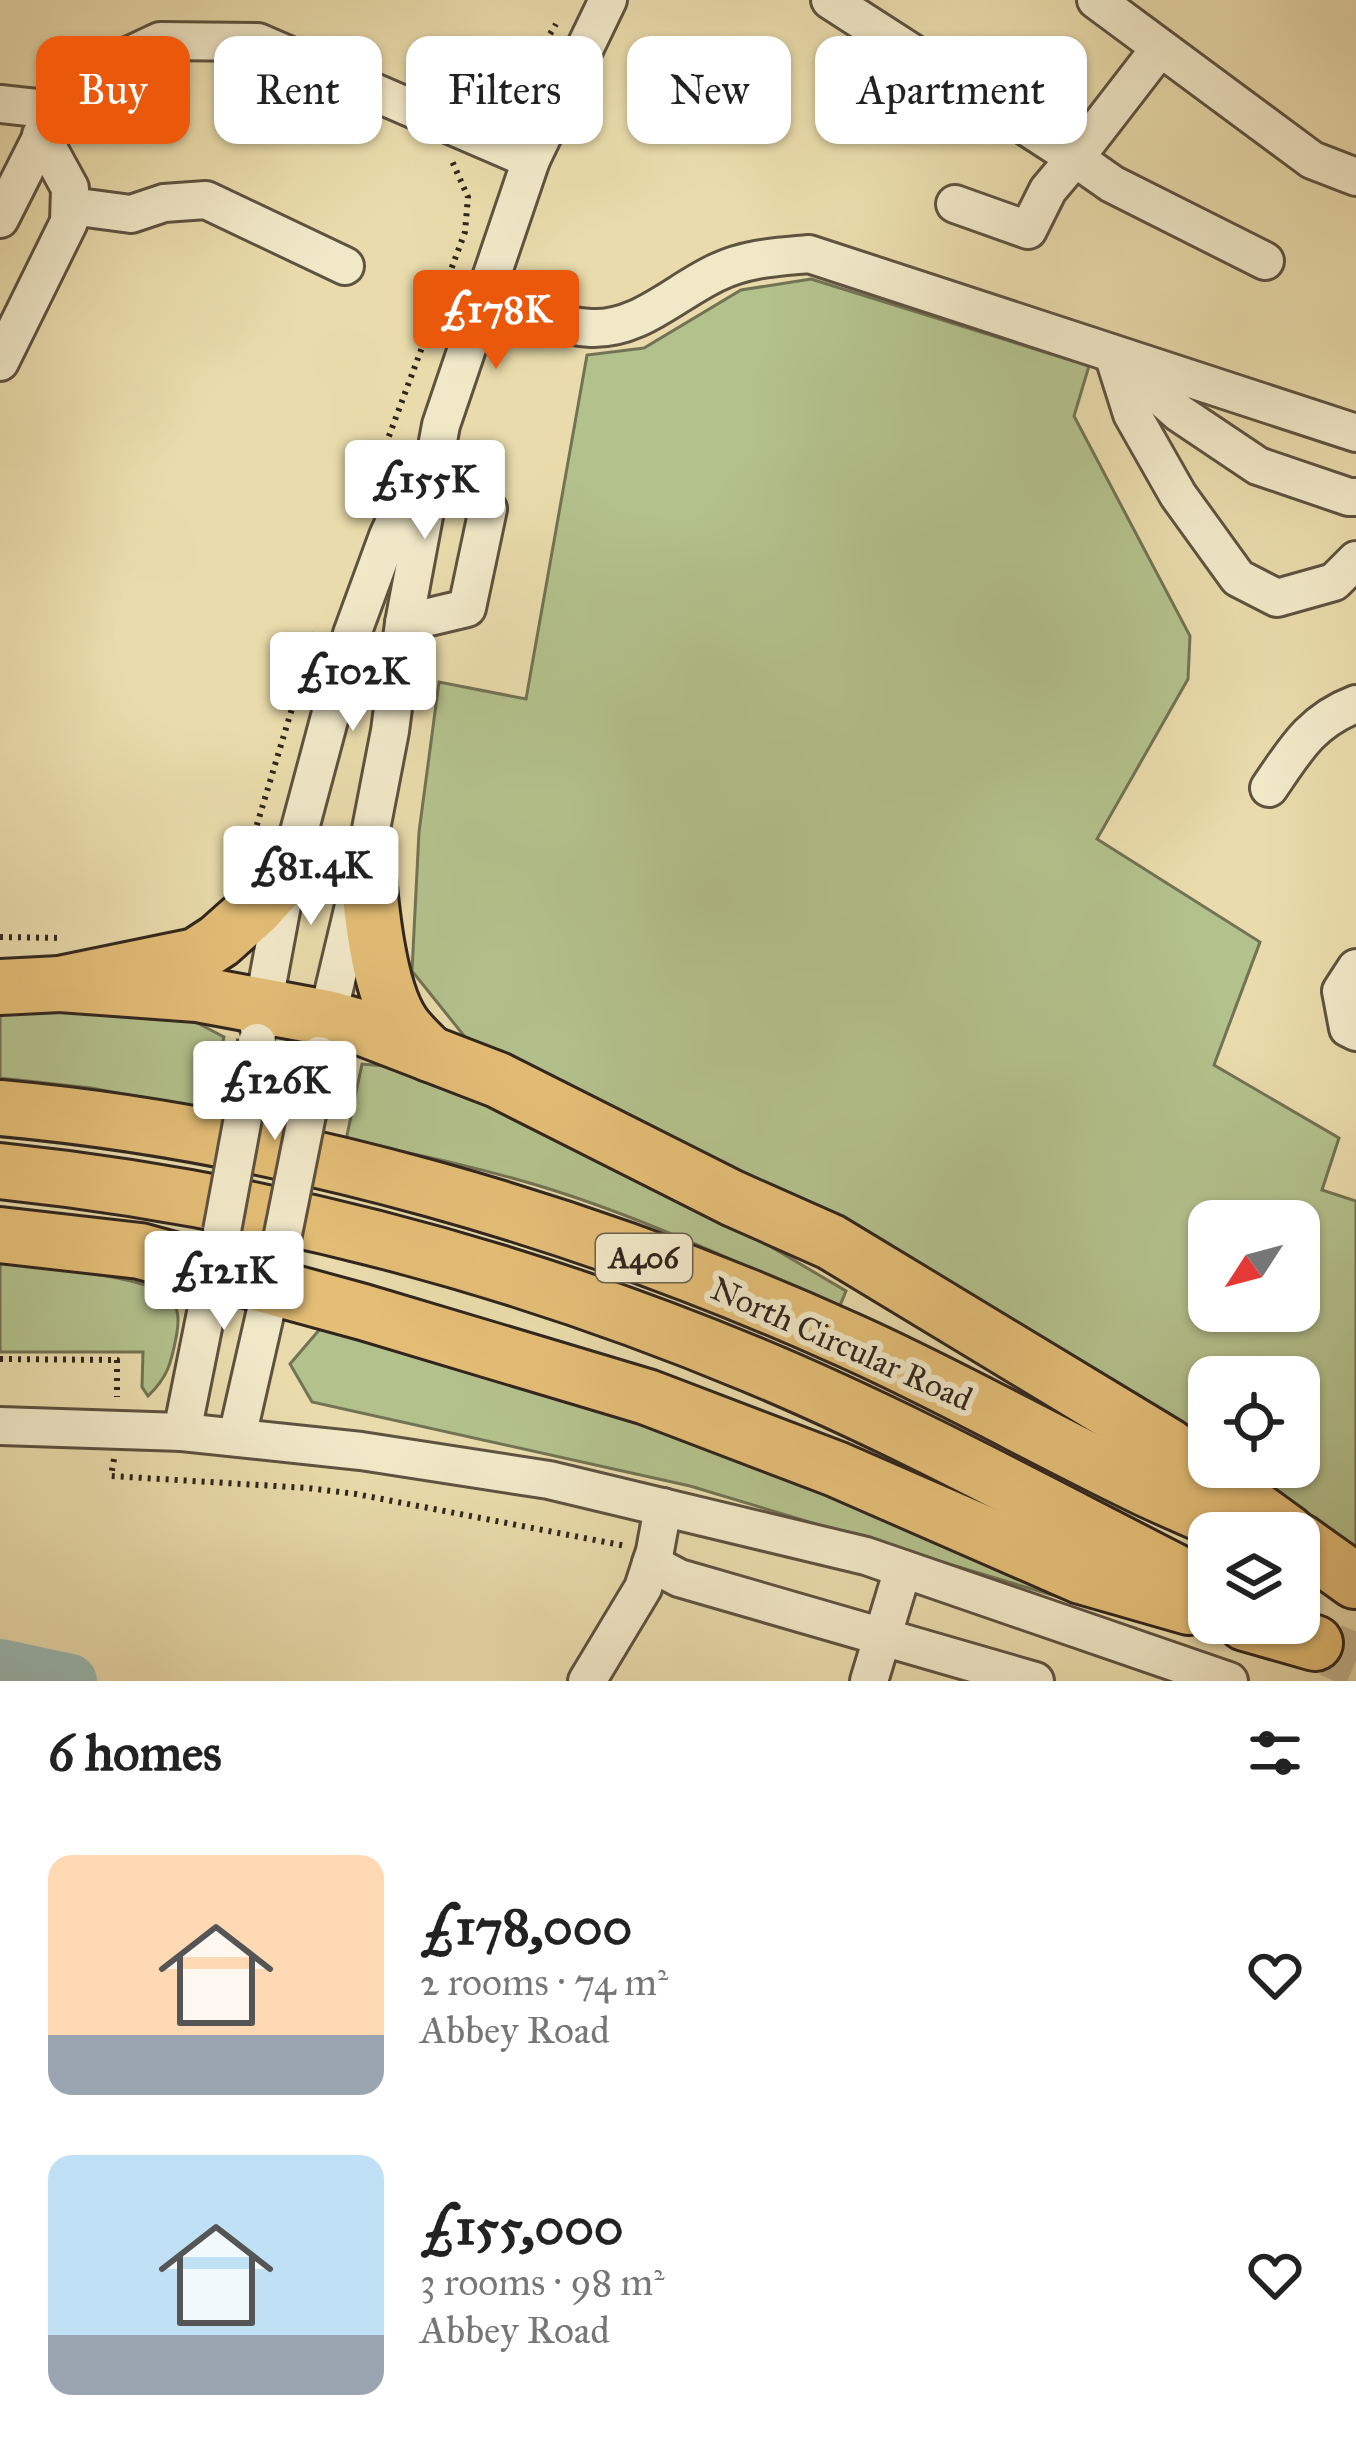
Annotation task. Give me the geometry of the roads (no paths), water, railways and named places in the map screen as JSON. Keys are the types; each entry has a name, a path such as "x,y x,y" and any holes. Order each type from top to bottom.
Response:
{"highway":[{"path":"366,855 384,978 400,1020 430,1054"},
{"path":"0,987 68,961 196,956 255,909 267,868"},
{"path":"68,961 197,994 260,1024 323,1036 363,1028 497,1080 830,1242 1168,1446 1259,1512"},
{"name":"North Circular Road","path":"0,1108 205,1137 433,1189 556,1227 846,1338 1199,1512"},
{"name":"North Circular Road","path":"0,1171 177,1195 303,1220 489,1268 752,1364 904,1433 1188,1578"},
{"path":"0,1235 140,1251 218,1251 276,1265 836,1468 1081,1576 1188,1606"},
{"path":"1320,1556 1354,1581"},
{"path":"1320,1566 1354,1581"}],"street":[{"path":"182,1432 260,1024 267,868 334,631 427,466 531,160 608,0"},
{"path":"830,0 1112,184 1265,261"},
{"path":"1096,0 1312,160 1356,177"},
{"path":"190,41 258,42 531,160"},
{"path":"955,204 1028,230 1048,190 1160,49"},
{"path":"0,104 36,118"},
{"path":"0,219 38,144"},
{"path":"0,362 69,222 70,188 55,144"},
{"path":"70,206 131,214 164,203 206,200 345,266"},
{"path":"483,297 559,324 596,328 636,320 715,273 749,260 809,254 1356,434"},
{"path":"1113,354 1180,413 1258,466 1356,497"},
{"path":"1113,354 1144,440 1238,578 1277,598 1334,582 1356,560"},
{"path":"237,1438 366,855 390,731 427,466"},
{"path":"404,623 467,608 488,509 462,481 427,466"},
{"path":"1269,788 1300,743 1330,714 1356,704"},
{"path":"1356,968 1341,991 1348,1028 1356,1032"},
{"path":"0,1426 182,1432 382,1454 549,1480 866,1556 1229,1681"},
{"path":"587,1681 643,1588 662,1507"},
{"path":"651,1563 679,1578 1035,1681"},
{"path":"869,1681 903,1569"}],"waterway":[{"path":"0,1666 70,1681"}],"tunnel":[{"path":"1331,1650 1356,1661"}]}
